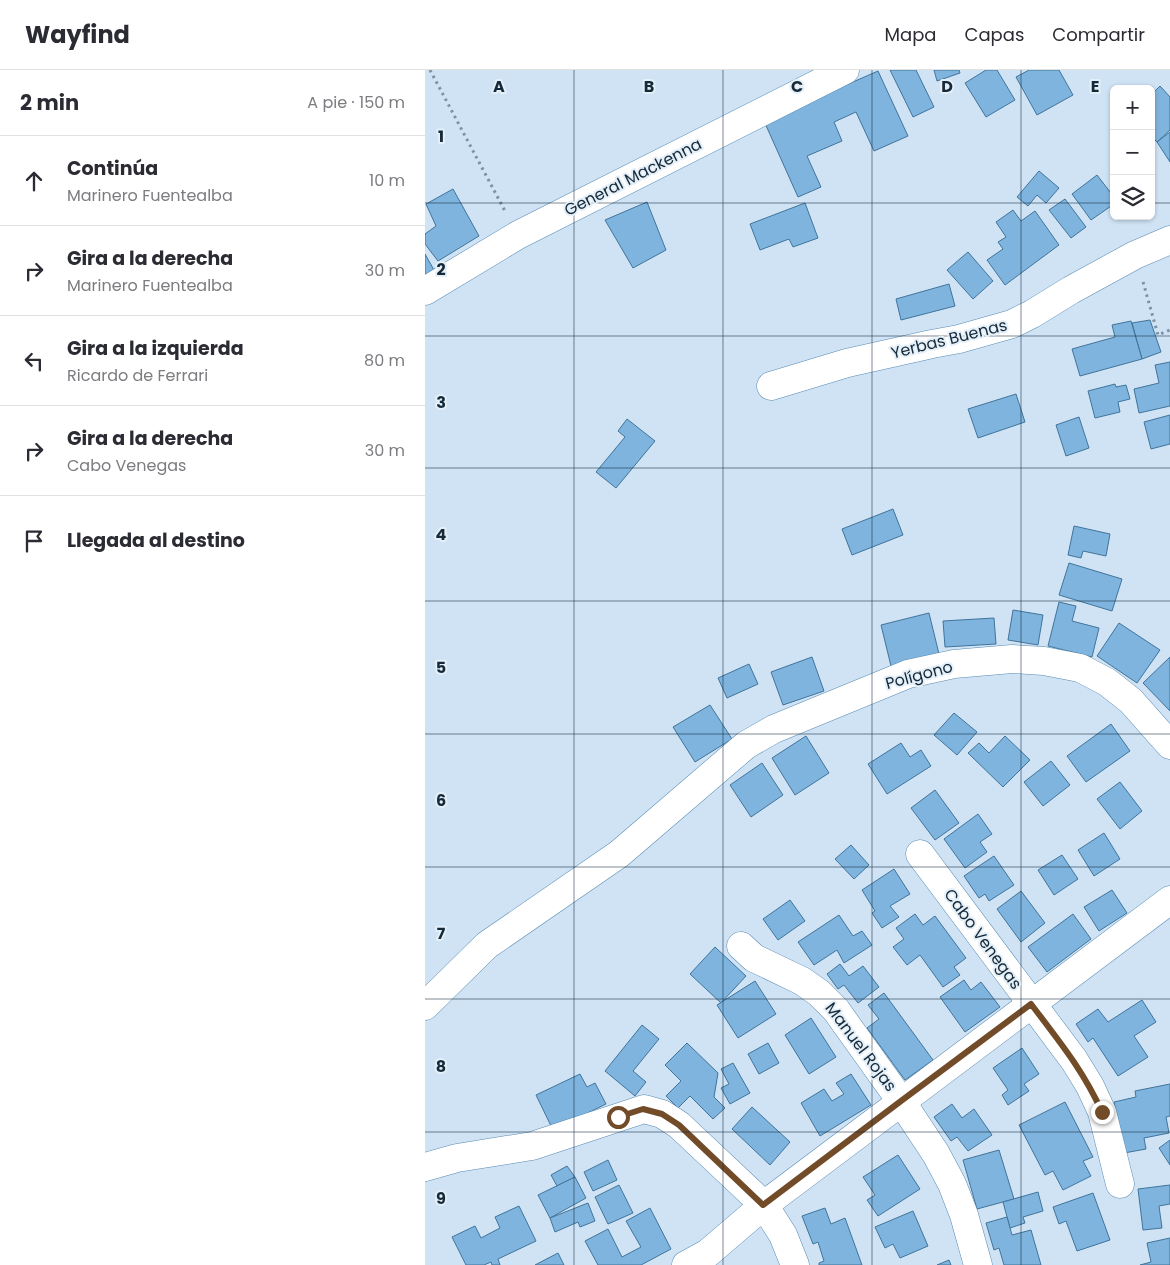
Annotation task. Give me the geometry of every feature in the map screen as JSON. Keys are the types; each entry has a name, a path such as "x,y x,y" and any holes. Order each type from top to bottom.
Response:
{"street":[{"name":"General Mackenna","path":"425,291 518,236 845,70"},
{"name":"Yerbas Buenas","path":"771,386 847,363 959,339 1012,324 1135,255 1170,240"},
{"name":"Polígono","path":"425,1006 487,945 619,854 746,746 774,729 909,674 954,664 1012,659 1044,661 1079,668 1107,682 1131,701 1170,745"},
{"name":"Cabo Venegas","path":"921,854 1074,1060 1090,1086 1102,1112 1120,1184"},
{"path":"687,1265 708,1253 763,1205 1170,900"},
{"name":"Manuel Rojas","path":"741,946 754,958 802,981 819,993 836,1010 936,1154 952,1184 964,1215 979,1265"},
{"path":"427,1166 457,1158 533,1146 643,1109 662,1114 679,1125 763,1205 783,1235 795,1265"}],"path":[{"path":"430,70 518,236"},
{"path":"1135,255 1158,335 1170,330"}],"building":[{"path":"890,70 916,70 934,107 913,117"},
{"path":"934,70 959,70 960,73 937,81"},
{"path":"986,70 997,70 1015,100 986,117 965,83"},
{"path":"1029,70 1059,70 1073,95 1037,115 1016,77"},
{"path":"878,71 908,136 874,151 856,112 834,122 842,141 807,156 821,187 798,197 764,121"},
{"path":"1160,86 1170,97 1170,130 1157,142 1155,140 1155,91"},
{"path":"1170,132 1170,162 1157,142"},
{"path":"1039,171 1059,188 1046,203 1037,195 1028,206 1017,197"},
{"path":"1097,175 1110,192 1110,207 1091,220 1072,194"},
{"path":"453,189 479,236 438,261 425,244 425,234 436,226 426,204"},
{"path":"1065,199 1086,227 1071,238 1049,210"},
{"path":"647,202 666,250 633,268 605,220"},
{"path":"805,203 818,238 793,247 789,239 760,250 750,224"},
{"path":"1013,210 1021,221 1035,211 1059,245 1005,285 987,260 1003,249 998,242 1006,237 996,222"},
{"path":"968,252 993,281 973,299 947,270"},
{"path":"425,254 434,270 425,275"},
{"path":"949,284 955,306 901,320 896,299"},
{"path":"1150,320 1161,352 1142,359 1132,323"},
{"path":"1131,321 1142,359 1080,376 1072,349 1115,337 1112,325"},
{"path":"1170,362 1170,406 1139,413 1134,389 1159,383 1155,365"},
{"path":"1115,384 1116,387 1126,385 1130,399 1118,402 1120,412 1095,418 1088,391"},
{"path":"1016,394 1025,422 978,438 968,409"},
{"path":"1170,415 1170,444 1151,449 1144,422"},
{"path":"1079,417 1089,448 1066,456 1056,425"},
{"path":"627,419 655,441 616,488 596,472 625,437 618,431"},
{"path":"893,509 903,535 852,555 842,529"},
{"path":"1074,526 1110,534 1106,556 1083,551 1081,558 1068,555"},
{"path":"1069,563 1122,579 1112,611 1059,595"},
{"path":"1059,602 1076,606 1072,621 1099,628 1092,657 1048,646"},
{"path":"1013,610 1043,615 1038,645 1008,640"},
{"path":"929,613 939,654 891,666 881,625"},
{"path":"994,618 996,644 945,647 943,621"},
{"path":"1119,623 1160,650 1137,683 1097,656"},
{"path":"812,657 824,691 783,705 771,672"},
{"path":"1170,657 1170,711 1143,683"},
{"path":"749,664 758,684 727,698 718,678"},
{"path":"710,705 732,739 695,762 673,727"},
{"path":"954,713 977,732 957,755 934,735"},
{"path":"1111,724 1130,751 1086,782 1067,756"},
{"path":"806,736 829,773 795,795 772,758"},
{"path":"1005,736 1030,760 1003,787 968,753 979,743 989,753"},
{"path":"901,743 910,757 921,750 931,766 887,794 868,764"},
{"path":"1051,761 1070,785 1043,806 1024,782"},
{"path":"762,763 783,795 751,817 730,785"},
{"path":"1120,782 1142,811 1120,829 1097,799"},
{"path":"935,790 959,823 935,840 911,808"},
{"path":"978,814 992,834 980,842 987,852 965,868 944,839"},
{"path":"1104,833 1120,859 1094,876 1078,850"},
{"path":"851,845 869,865 854,879 835,859"},
{"path":"1062,855 1078,879 1054,895 1038,870"},
{"path":"994,856 1014,885 989,901 985,894 979,898 964,876"},
{"path":"894,869 910,894 890,906 899,917 882,928 872,913 875,911 862,890"},
{"path":"1112,890 1127,913 1099,931 1084,907"},
{"path":"1021,891 1045,923 1021,942 997,909"},
{"path":"790,900 805,921 778,940 763,919"},
{"path":"915,914 923,925 935,916 966,958 954,967 960,975 943,987 920,955 907,965 893,947 904,939 896,928"},
{"path":"1073,914 1091,939 1047,972 1028,947"},
{"path":"839,915 853,936 862,931 872,945 844,963 837,950 814,965 798,942"},
{"path":"715,947 746,976 721,1003 690,974"},
{"path":"840,964 849,976 863,966 879,987 858,1003 844,985 838,989 827,974"},
{"path":"964,980 971,990 981,982 1000,1007 965,1032 940,997"},
{"path":"755,981 776,1014 738,1038 717,1005"},
{"path":"884,993 933,1060 905,1080 867,1028 879,1019 868,1005"},
{"path":"1142,1000 1156,1022 1134,1036 1148,1057 1118,1076 1093,1038 1088,1042 1076,1024 1098,1009 1108,1022"},
{"path":"811,1018 836,1057 809,1074 785,1035"},
{"path":"642,1025 659,1039 633,1071 646,1082 635,1096 605,1071"},
{"path":"687,1043 718,1073 714,1097 725,1108 713,1119 690,1096 678,1108 666,1096 681,1081 665,1065"},
{"path":"768,1043 779,1063 759,1074 748,1054"},
{"path":"1022,1048 1039,1074 1024,1084 1029,1091 1008,1105 1002,1095 1008,1090 993,1068"},
{"path":"733,1063 750,1093 730,1104 721,1088 729,1084 721,1069"},
{"path":"580,1074 587,1087 595,1083 606,1104 553,1130 536,1095"},
{"path":"851,1074 871,1105 820,1136 801,1103 824,1089 832,1101 844,1094 836,1083"},
{"path":"1170,1084 1170,1116 1166,1117 1169,1133 1144,1138 1146,1149 1124,1153 1114,1102 1136,1097 1135,1091"},
{"path":"1065,1102 1093,1157 1083,1161 1091,1176 1063,1190 1053,1171 1045,1175 1019,1125"},
{"path":"952,1104 962,1118 974,1109 992,1135 968,1151 957,1137 951,1141 934,1117"},
{"path":"752,1107 790,1142 770,1165 732,1129"},
{"path":"1170,1140 1170,1165 1159,1148"},
{"path":"999,1150 1014,1199 977,1209 963,1160"},
{"path":"898,1155 920,1189 878,1216 867,1200 875,1195 863,1177"},
{"path":"608,1160 617,1180 593,1191 584,1172"},
{"path":"567,1166 575,1177 557,1186 551,1175"},
{"path":"575,1177 586,1198 550,1218 538,1195"},
{"path":"619,1185 633,1213 608,1224 595,1197"},
{"path":"1170,1185 1170,1204 1159,1206 1162,1228 1143,1230 1138,1189"},
{"path":"1038,1192 1043,1211 1023,1217 1025,1223 1010,1228 1003,1202"},
{"path":"1093,1193 1110,1240 1077,1251 1066,1221 1059,1224 1053,1207"},
{"path":"588,1203 595,1221 580,1227 578,1222 555,1232 550,1218"},
{"path":"519,1206 536,1241 498,1259 500,1265 492,1265 491,1262 484,1265 466,1265 452,1237 475,1226 481,1238 500,1228 495,1217"},
{"path":"650,1208 671,1249 641,1265 598,1265 585,1241 608,1229 622,1257 641,1247 626,1221"},
{"path":"825,1208 831,1224 845,1218 862,1265 819,1265 819,1263 824,1261 818,1242 813,1244 802,1216"},
{"path":"913,1211 928,1246 900,1258 893,1244 885,1248 875,1227"},
{"path":"1007,1217 1012,1235 1031,1230 1041,1265 1004,1265 999,1248 994,1250 986,1223"},
{"path":"1170,1238 1170,1265 1140,1265 1151,1262 1147,1243"},
{"path":"558,1253 564,1265 535,1265"},
{"path":"949,1260 951,1265 937,1265"}],"route":[{"path":"618,1117 643,1109 662,1114 679,1125 763,1205 1031,1004 1074,1060 1090,1086 1102,1112"}]}
